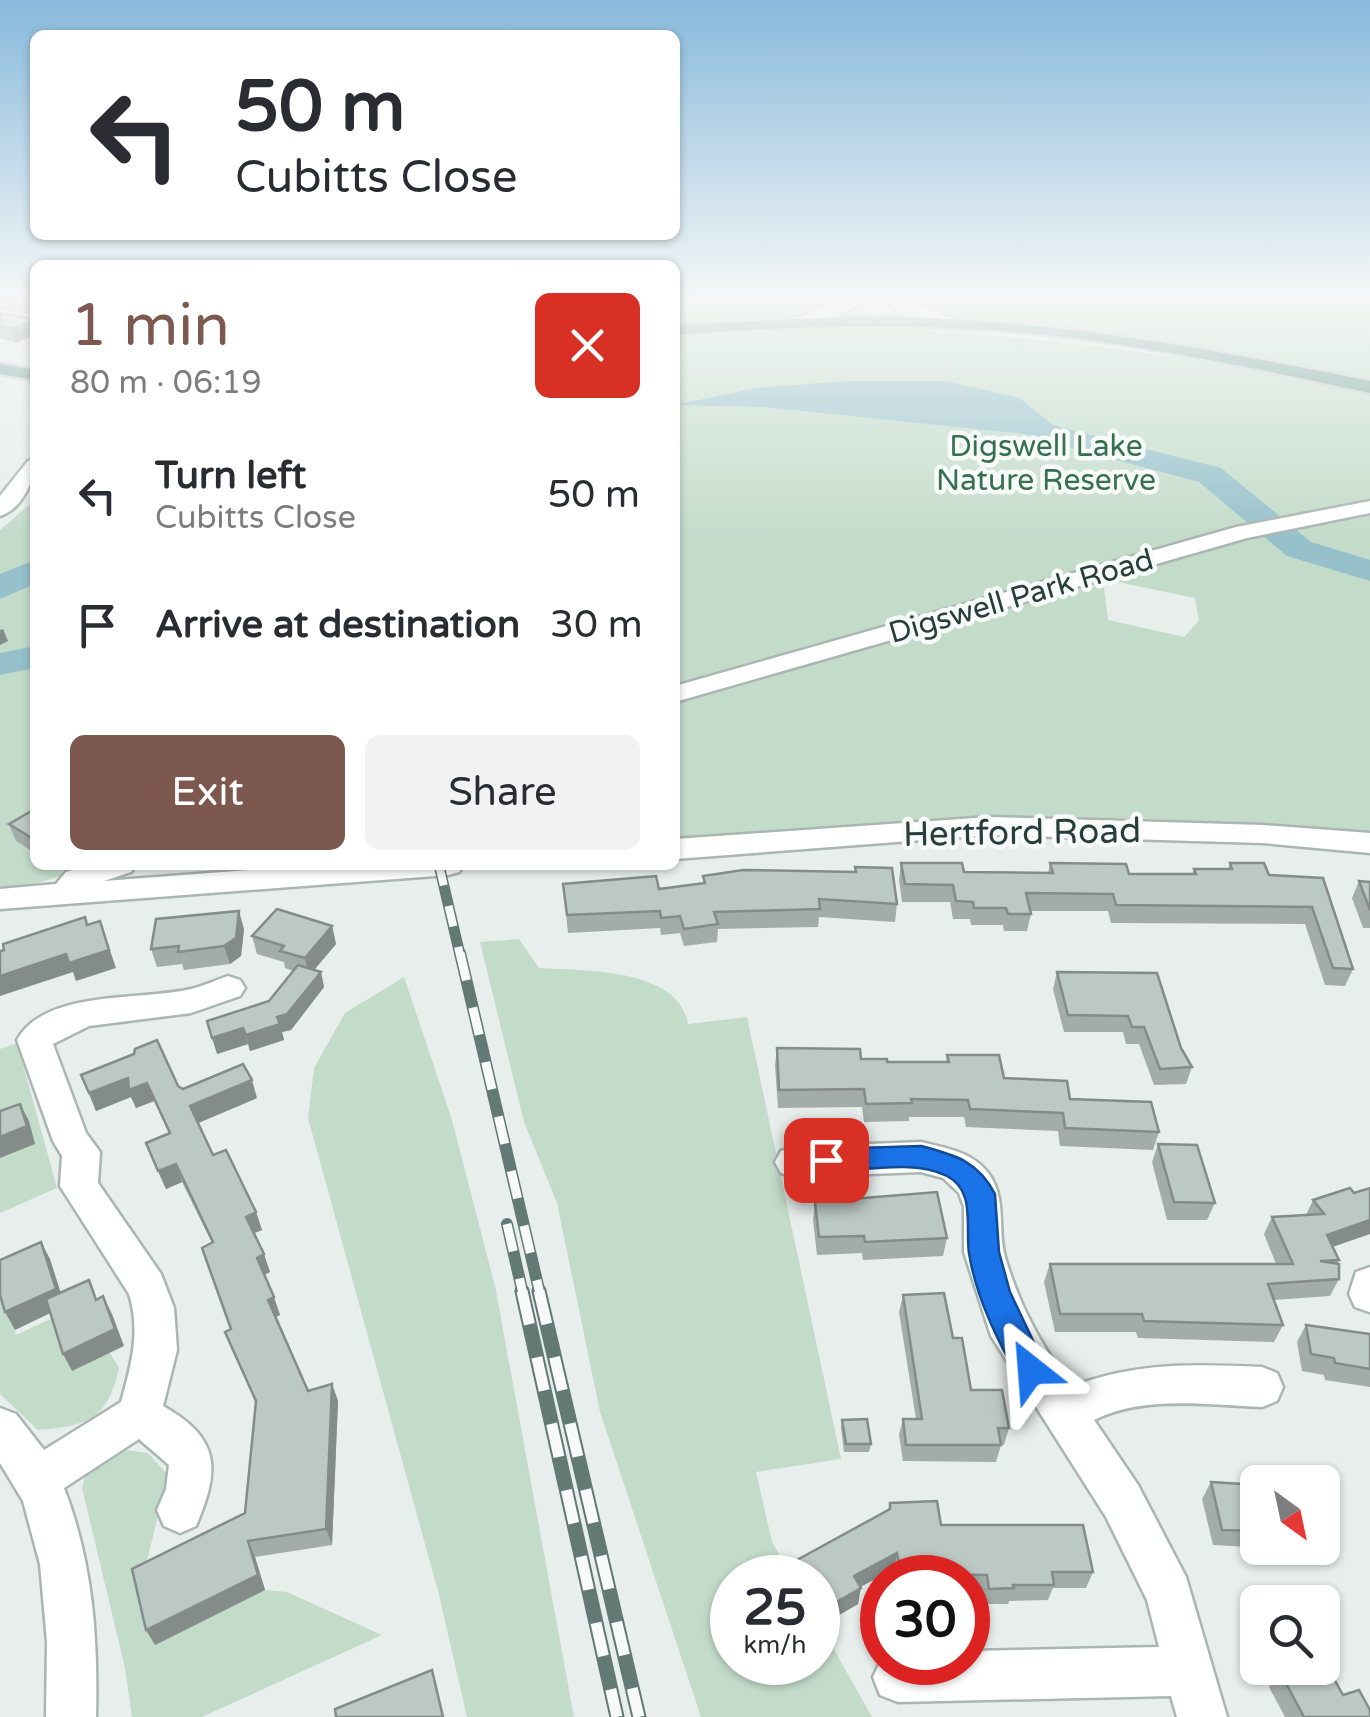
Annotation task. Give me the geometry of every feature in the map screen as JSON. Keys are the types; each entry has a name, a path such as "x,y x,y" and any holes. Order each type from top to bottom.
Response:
{"main road":[{"path":"1322,377 1370,387"}],"street":[{"path":"0,510 30,471"},
{"name":"Digswell Park Road","path":"680,693 1244,532 1370,506"},
{"name":"Hertford Road","path":"680,848 989,826 1282,835 1370,843"},
{"path":"61,894 77,880 106,870"},
{"path":"0,899 381,870"},
{"path":"36,1480 139,1415 156,1350 154,1308 147,1287 79,1186 81,1152 70,1141 34,1040 52,1024 78,1014 194,1001 228,988"},
{"path":"794,1162 921,1157 955,1166 966,1174 980,1194 984,1252 1012,1336 1122,1500 1168,1594 1196,1694 990,1682"},
{"path":"1369,1294 1370,1284"},
{"path":"1063,1414 1091,1397 1119,1388 1160,1384 1262,1387"},
{"path":"139,1415 176,1436 187,1451 192,1485 180,1510"},
{"path":"0,1429 36,1480 69,1586 74,1638 72,1717"}],"green space":[{"name":"Digswell Lake Nature Reserve","path":"680,377 1298,377 1370,390 1370,503 1187,542 680,687"},
{"path":"1329,377 1370,377 1370,385"},
{"path":"30,504 30,870 82,870 0,894 0,530"},
{"path":"1370,513 1370,835 1135,818 982,819 680,839 680,700 1239,540","holes":["1103,579 1195,598 1199,621 1184,637 1108,620"]},
{"path":"519,939 539,968 603,972 648,982 681,1005 688,1024 747,1017 841,1459 756,1472 772,1542 779,1555 710,1555 710,1685 840,1685 840,1660 872,1717 701,1717 600,1412 557,1203 524,1122 480,942"},
{"path":"404,977 452,1120 495,1286 574,1717 467,1717 439,1595 308,1118 314,1068 345,1013"},
{"path":"17,1043 57,1188 0,1213 0,1049"},
{"path":"0,1282 16,1335 59,1315 110,1353 119,1368 109,1399 93,1417 70,1426 38,1430 0,1394"},
{"path":"118,1449 148,1453 168,1475 141,1585 155,1644 265,1590 287,1592 382,1635 202,1717 132,1717 125,1668 82,1488 87,1469"}],"water":[{"path":"847,381 945,381 1020,398 1051,424 1109,451 1025,434 764,407 680,405 756,388"}],"building":[{"path":"30,812 30,837 9,824"},
{"path":"901,863 962,863 964,872 1053,873 1050,863 1126,864 1129,874 1196,874 1194,869 1232,869 1230,863 1264,863 1269,875 1323,878 1353,969 1333,968 1312,907 1116,905 1113,894 1026,893 1031,914 1008,914 1006,908 974,908 973,902 956,901 953,885 905,884"},
{"path":"855,867 892,868 897,904 819,899 820,909 714,912 718,924 684,929 680,916 661,918 660,911 567,915 563,884 656,876 659,889 705,883 703,876 743,870 856,872"},
{"path":"1359,881 1370,882 1370,910"},
{"path":"277,909 332,926 305,958 280,951 284,946 252,936"},
{"path":"239,911 236,938 224,946 178,952 179,946 151,949 156,919"},
{"path":"85,917 87,925 100,921 109,950 69,963 66,954 0,976 3,944"},
{"path":"298,965 321,972 287,1014 277,1017 280,1024 246,1035 243,1028 212,1038 207,1021 269,1001"},
{"path":"1057,972 1157,973 1181,1048 1192,1067 1160,1069 1144,1027 1132,1027 1128,1016 1068,1015"},
{"path":"157,1040 178,1086 183,1089 243,1064 252,1080 190,1106 213,1155 226,1150 256,1212 246,1217 264,1254 257,1258 274,1297 268,1300 308,1391 332,1384 326,1529 248,1541 258,1575 146,1630 132,1569 245,1513 256,1401 225,1332 231,1329 202,1248 213,1242 176,1164 158,1171 146,1143 170,1133 147,1083 129,1090 128,1078 89,1093 81,1075 134,1054 135,1049"},
{"path":"777,1048 860,1049 861,1059 887,1062 949,1062 947,1055 999,1055 1004,1078 1067,1081 1070,1099 1151,1102 1159,1132 1065,1128 1063,1113 970,1109 968,1100 911,1099 912,1103 866,1104 864,1089 779,1090"},
{"path":"20,1104 27,1126 0,1137 0,1111"},
{"path":"1158,1144 1197,1145 1215,1203 1174,1202"},
{"path":"1350,1188 1354,1193 1370,1188 1370,1220 1327,1235 1339,1260 1320,1261 1339,1264 1339,1279 1268,1284 1283,1325 1144,1321 1142,1314 1060,1314 1050,1264 1293,1264 1272,1217 1324,1214 1313,1200"},
{"path":"937,1192 947,1238 865,1242 864,1236 819,1237 815,1202"},
{"path":"41,1242 56,1289 5,1312 0,1295 0,1260"},
{"path":"89,1280 96,1300 103,1296 115,1329 63,1354 46,1299"},
{"path":"944,1293 953,1338 962,1338 971,1390 1002,1390 1009,1428 998,1428 1001,1445 906,1445 903,1419 922,1419 903,1295"},
{"path":"1306,1325 1370,1334 1370,1369 1311,1354"},
{"path":"867,1419 871,1444 846,1444 842,1420"},
{"path":"1211,1482 1240,1484 1240,1530 1222,1530"},
{"path":"937,1501 941,1525 1083,1525 1093,1572 1052,1572 1054,1585 990,1589 990,1555 860,1555 860,1573 854,1576 860,1589 840,1600 840,1555 806,1555 890,1509 890,1503"},
{"path":"432,1670 443,1717 336,1717 335,1709"},
{"path":"1287,1685 1337,1685 1343,1695 1359,1690 1370,1710 1370,1717 1304,1717"}],"waterway":[{"path":"1052,434 1210,475 1299,549 1370,571"},
{"path":"0,588 30,573"},
{"path":"0,664 30,658"}],"railway":[{"path":"440,870 460,955"},
{"path":"460,953 540,1294"},
{"path":"507,1224 523,1294"},
{"path":"522,1291 617,1717"},
{"path":"539,1291 639,1717"}],"route":[{"path":"826,1160 921,1157 955,1166 966,1174 980,1194 984,1252 994,1292 1031,1370"}]}
